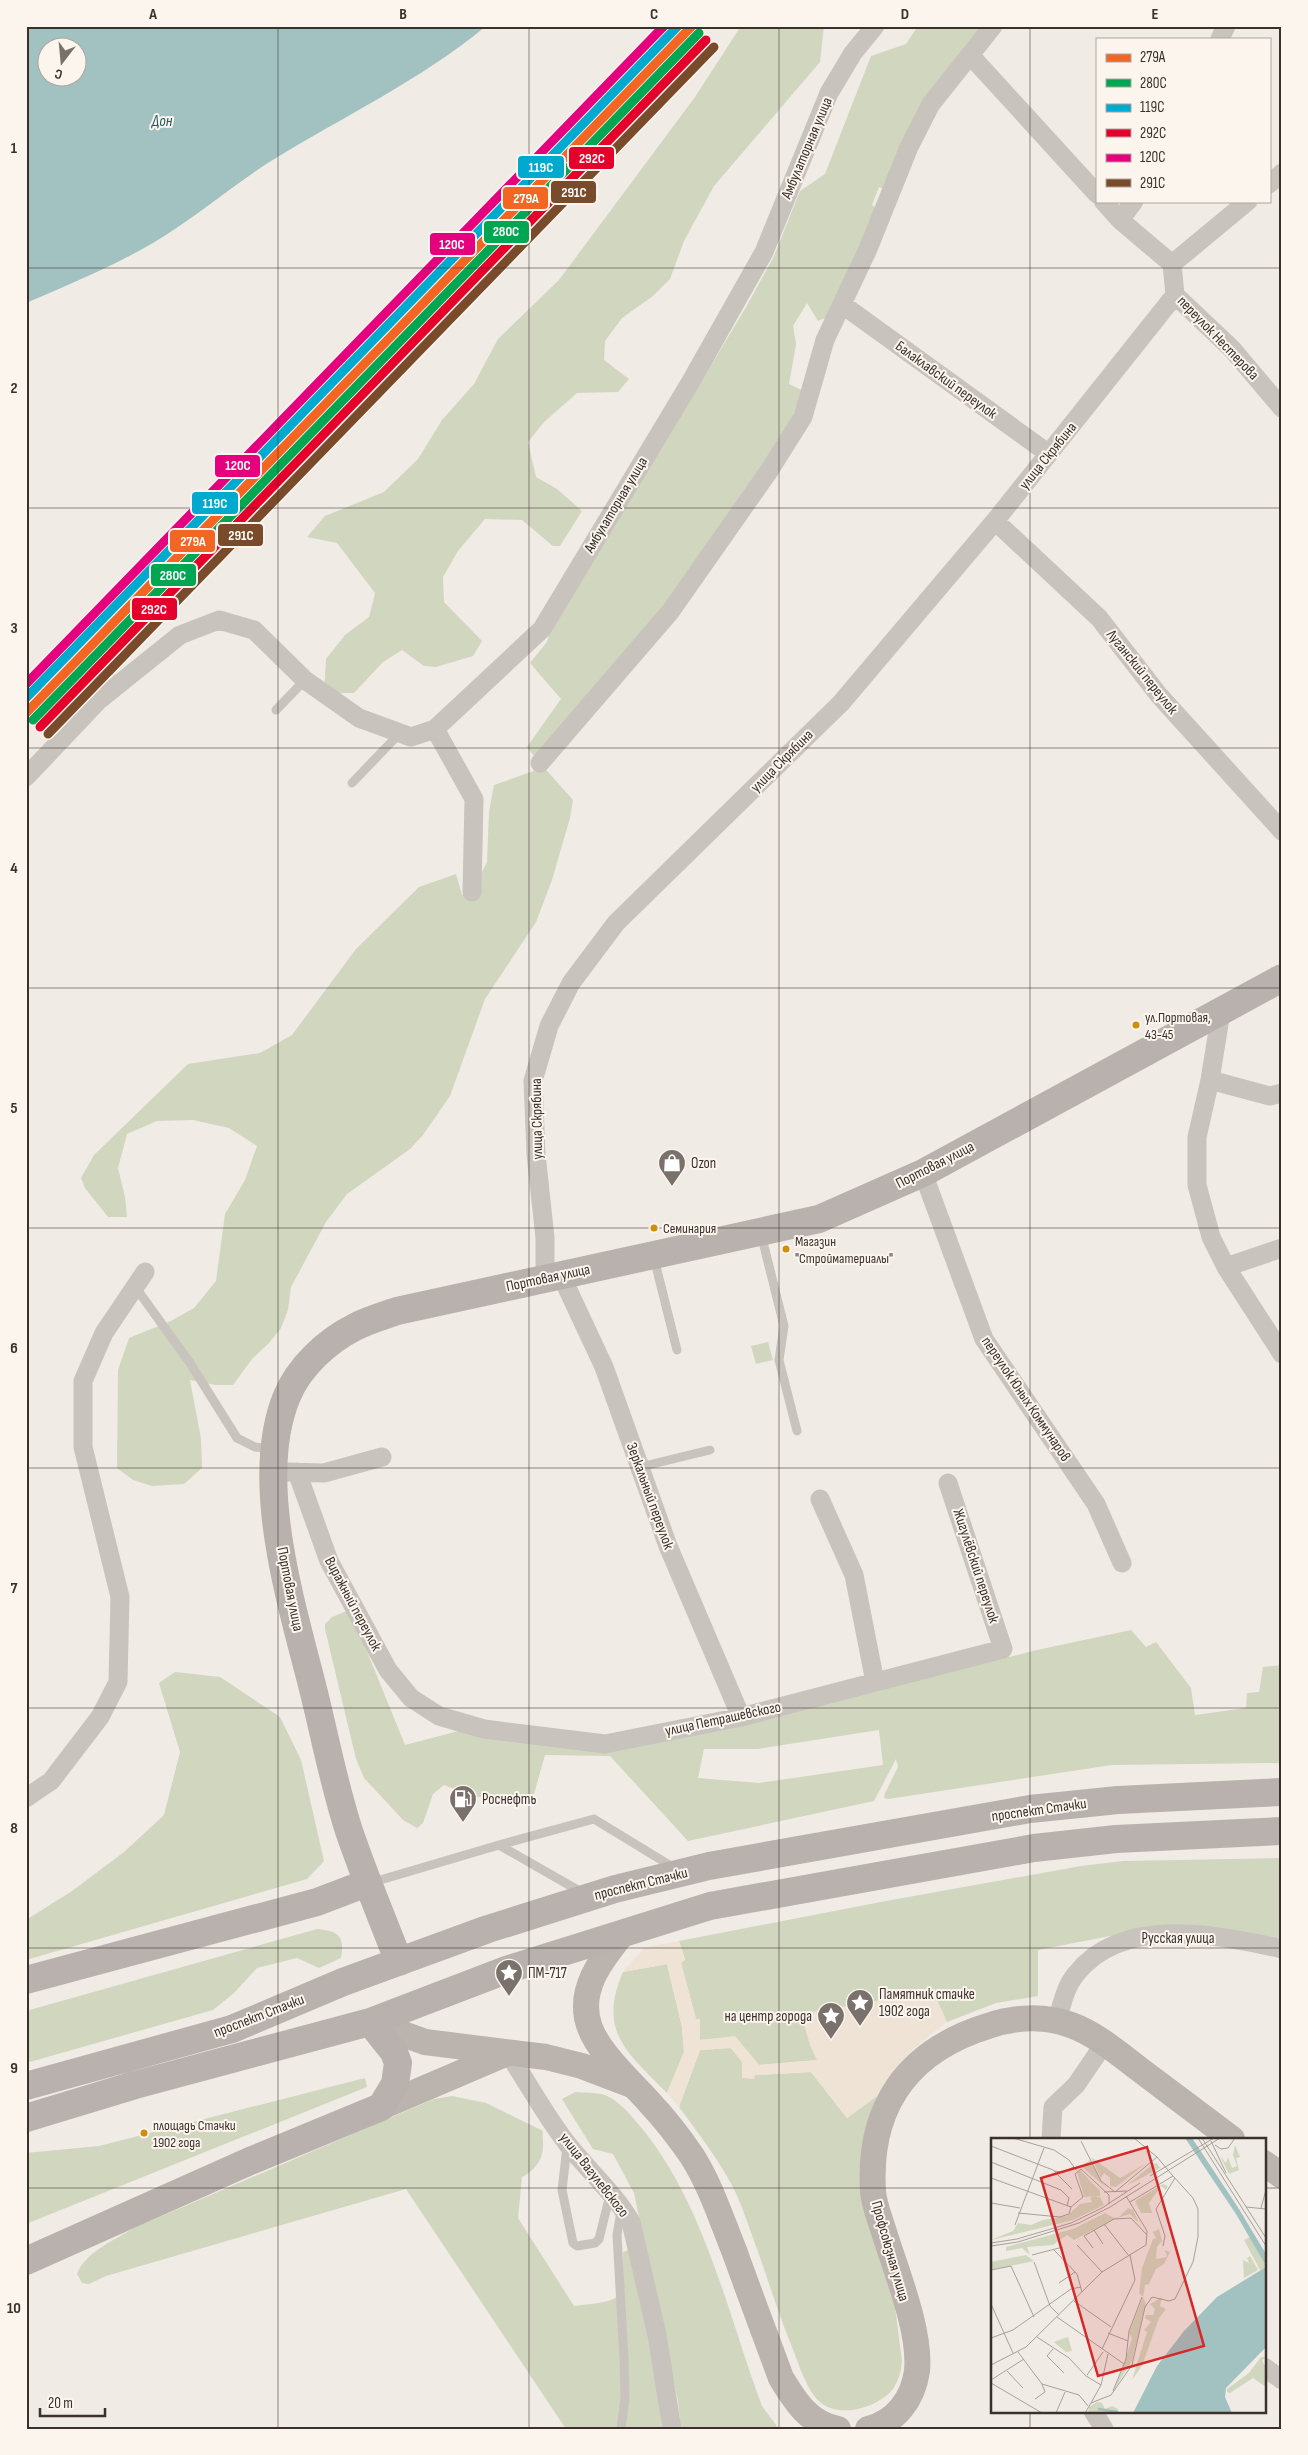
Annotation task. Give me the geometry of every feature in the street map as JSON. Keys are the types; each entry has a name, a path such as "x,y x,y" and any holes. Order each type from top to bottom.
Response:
{"main road":[{"name":"Портовая улица","path":"399,1962 368,1883 337,1787 286,1586 281,1464 277,1428 287,1395 307,1364 330,1344 355,1327 397,1311 819,1219 923,1173 1282,978"},
{"name":"проспект Стачки","path":"26,2086 232,2029 343,1982 488,1929 615,1888 805,1848 1030,1809 1118,1800 1282,1792"},
{"name":"проспект Стачки","path":"26,2118 135,2085 370,2022 506,1970 710,1906 1034,1848 1116,1839 1282,1831"},
{"path":"26,1980 317,1902 368,1883"},
{"path":"623,1933 598,1965 590,1984 586,2005 590,2028 598,2042 632,2086 660,2114 693,2158 714,2200 781,2378 791,2395 813,2419 838,2429"},
{"name":"Профсоюзная улица","path":"876,2428 904,2407 912,2391 917,2369 913,2329 874,2194 873,2158 877,2131 889,2100 899,2082 930,2053 950,2040 998,2022 1036,2018 1057,2020 1073,2026 1104,2044 1231,2138"},
{"path":"370,2022 425,2042 546,2057 582,2066 632,2086"},
{"path":"370,2022 394,2052 398,2062 395,2084 381,2107"},
{"path":"26,2261 250,2161 508,2052"},
{"path":"1266,2164 1282,2176"}],"street":[{"name":"Амбулаторная улица","path":"26,777 99,700 180,636 219,620 254,630 305,680 359,718 411,737 435,729 542,629 690,383 764,252 829,93 853,53 875,26"},
{"path":"540,763 670,612 769,471 803,417 825,340 843,305 909,146 931,104 992,26"},
{"path":"1220,38 1226,26"},
{"path":"970,55 1096,193"},
{"path":"1270,183 1282,173"},
{"path":"1104,202 1120,220 1172,264 1247,202"},
{"path":"1120,220 1133,202"},
{"name":"переулок Нестерова","path":"1172,264 1175,295 1232,349 1282,408"},
{"name":"улица Скрябина","path":"553,1277 544,1238 536,1154 533,1081 549,1026 571,983 616,923 841,703 995,521 1175,295"},
{"name":"Балаклавский переулок","path":"843,305 1049,454"},
{"name":"Луганский переулок","path":"995,521 1099,618 1158,694 1282,831"},
{"path":"435,729 474,799 472,892"},
{"path":"1221,1012 1210,1080 1197,1137 1197,1185 1210,1237 1226,1267 1282,1354"},
{"path":"1210,1080 1270,1096 1282,1093"},
{"name":"переулок Юных Коммунаров","path":"923,1173 984,1339 1096,1504 1122,1562"},
{"path":"1226,1267 1282,1248"},
{"name":"Зеркальный переулок","path":"553,1277 604,1367 668,1546 741,1718"},
{"path":"26,1798 51,1781 100,1717 118,1682 120,1597 83,1447 83,1381 104,1333 127,1296 140,1280"},
{"path":"281,1464 324,1473 382,1457"},
{"name":"Виражный переулок","path":"281,1464 329,1561 388,1670 411,1698 439,1716"},
{"name":"Жигулёвский переулок","path":"948,1483 1003,1650"},
{"path":"820,1499 854,1575 875,1682"},
{"name":"улица Петрашевского","path":"439,1716 484,1729 605,1744 741,1718 1003,1650"},
{"name":"Русская улица","path":"1057,2020 1067,1988 1075,1975 1104,1948 1125,1939 1149,1935 1201,1936 1282,1949"},
{"path":"1051,2138 1050,2117 1053,2107 1076,2085 1104,2044"},
{"name":"улица Вагулевского","path":"508,2052 567,2144 616,2200 631,2222 645,2277 668,2396 672,2429"},
{"path":"1266,2368 1282,2380"},
{"path":"1094,2412 1104,2429"}],"lane":[{"path":"276,710 305,680"},
{"path":"352,783 400,733"},
{"path":"760,1231 784,1326 779,1360 797,1431"},
{"path":"653,1255 677,1350"},
{"path":"140,1280 237,1438 281,1464"},
{"path":"640,1467 710,1450"},
{"path":"368,1883 594,1818 682,1873"},
{"path":"499,1845 590,1897"},
{"path":"567,2144 562,2190 572,2243 576,2246 595,2243 599,2239 616,2200"},
{"path":"616,2200 625,2398 621,2429"}],"green space":[{"path":"741,26 824,26 820,62 714,186 684,241 670,279 653,296 622,318 605,341 604,360 629,379 618,392 577,393 544,422 528,442 536,477 557,489 582,511 560,546 553,546 522,520 485,519 458,551 443,577 444,602 482,641 473,656 436,667 424,666 402,650 383,662 354,693 324,693 326,659 345,635 369,617 375,593 337,543 307,537 325,516 384,492 418,459 442,420 474,384 498,339 559,280 695,97"},
{"path":"918,26 987,26 888,191 879,187 872,205 880,211 834,314 818,321 807,303 793,326 796,344 789,384 806,392 800,415 667,609 537,760 527,747 561,699 530,663 547,642 550,632 745,309 774,256 800,191 825,174 871,56 906,44"},
{"path":"540,763 573,800 570,818 552,880 536,922 485,999 450,1096 423,1135 410,1149 347,1194 326,1222 291,1287 288,1310 281,1328 252,1359 233,1385 216,1385 190,1380 201,1439 202,1468 184,1484 152,1486 133,1480 117,1468 118,1370 129,1338 171,1321 194,1308 216,1281 225,1214 245,1180 257,1146 229,1128 193,1120 157,1121 127,1134 118,1168 125,1197 127,1217 108,1217 85,1188 81,1178 94,1155 188,1064 260,1053 292,1035 356,949 419,887 456,874 462,895 472,892 487,862 489,812 494,785 534,771"},
{"path":"768,1342 773,1360 756,1364 751,1346"},
{"path":"347,1611 351,1612 405,1745 470,1728 605,1747 744,1722 1037,1650 1131,1630 1146,1647 1156,1642 1191,1688 1195,1715 1246,1708 1247,1693 1259,1692 1263,1667 1282,1665 1282,1763 1112,1765 888,1799 884,1798 898,1767 896,1759 874,1801 688,1841 610,1756 545,1755 534,1794 530,1797 475,1797 444,1785 433,1794 423,1823 417,1828 403,1820 364,1778 356,1759 325,1629 325,1624 332,1617","holes":["879,1730 883,1765 759,1783 698,1778 704,1749 758,1749"]},
{"path":"175,1672 220,1677 280,1717 301,1760 324,1861 307,1879 26,1960 26,1920 72,1891 124,1852 164,1815 180,1752 159,1683"},
{"path":"1282,1858 1282,1941 1136,1931 1038,1950 1038,1996 996,2003 947,2022 932,1991 810,2045 818,2060 759,2065 735,2037 700,2040 700,2020 696,2019 681,1963 685,1959 679,1941 1081,1866 1123,1861"},
{"path":"317,1929 335,1933 341,1939 341,1958 319,1968 297,1958 257,1968 234,1993 213,2010 26,2063 26,2011"},
{"path":"667,1964 682,2027 684,2052 667,2093 629,2053 615,2026 613,2011 616,1993 623,1972"},
{"path":"731,2048 742,2062 742,2078 755,2075 811,2072 847,2118 877,2096 870,2114 902,2361 897,2382 893,2389 877,2402 866,2407 855,2410 833,2409 823,2404 811,2391 801,2371 734,2189 715,2157 679,2107 700,2050"},
{"path":"365,2078 367,2087 26,2224 26,2153 99,2146"},
{"path":"575,2092 601,2094 615,2101 624,2108 662,2155 681,2188 712,2259 762,2406 779,2429 681,2429 678,2401 634,2193 613,2154 593,2149 562,2099"},
{"path":"452,2096 486,2103 543,2131 543,2149 540,2159 531,2171 522,2177 518,2218 574,2306 612,2300 618,2296 623,2281 623,2252 629,2250 649,2339 662,2429 566,2429 406,2189 106,2276 89,2284 82,2283 77,2274 81,2266 94,2253 134,2228 434,2099"}],"shaded area":[{"path":"679,1941 685,1960 681,1963 696,2019 700,2019 700,2040 735,2036 759,2065 817,2060 810,2045 801,2014 933,1991 947,2022 913,2049 898,2065 877,2096 847,2118 811,2072 755,2075 754,2079 742,2078 742,2062 731,2048 700,2050 679,2107 667,2093 684,2052 682,2027 667,1964 623,1972 644,1948"}],"water":[{"name":"Дон","path":"26,26 486,26 409,81 271,161 157,240 102,269 26,303"}],"transit line":[{"name":"120С","path":"26,684 664,26"},
{"name":"119С","path":"26,698 678,26"},
{"name":"279А","path":"26,713 692,26"},
{"name":"280С","path":"33,720 699,33"},
{"name":"292С","path":"40,727 706,40"},
{"name":"291С","path":"48,734 714,47"}],"place":[{"name":"ул.Портовая, 43-45","path":"1136,1025"},
{"name":"Ozon","path":"672,1187"},
{"name":"Семинария","path":"654,1228"},
{"name":"Магазин \"Стройматериалы\"","path":"786,1249"},
{"name":"Роснефть","path":"463,1823"},
{"name":"ПМ-717","path":"509,1997"},
{"name":"Памятник стачке 1902 года","path":"860,2027"},
{"name":"на центр города","path":"831,2040"},
{"name":"площадь Стачки 1902 года","path":"144,2133"}]}
